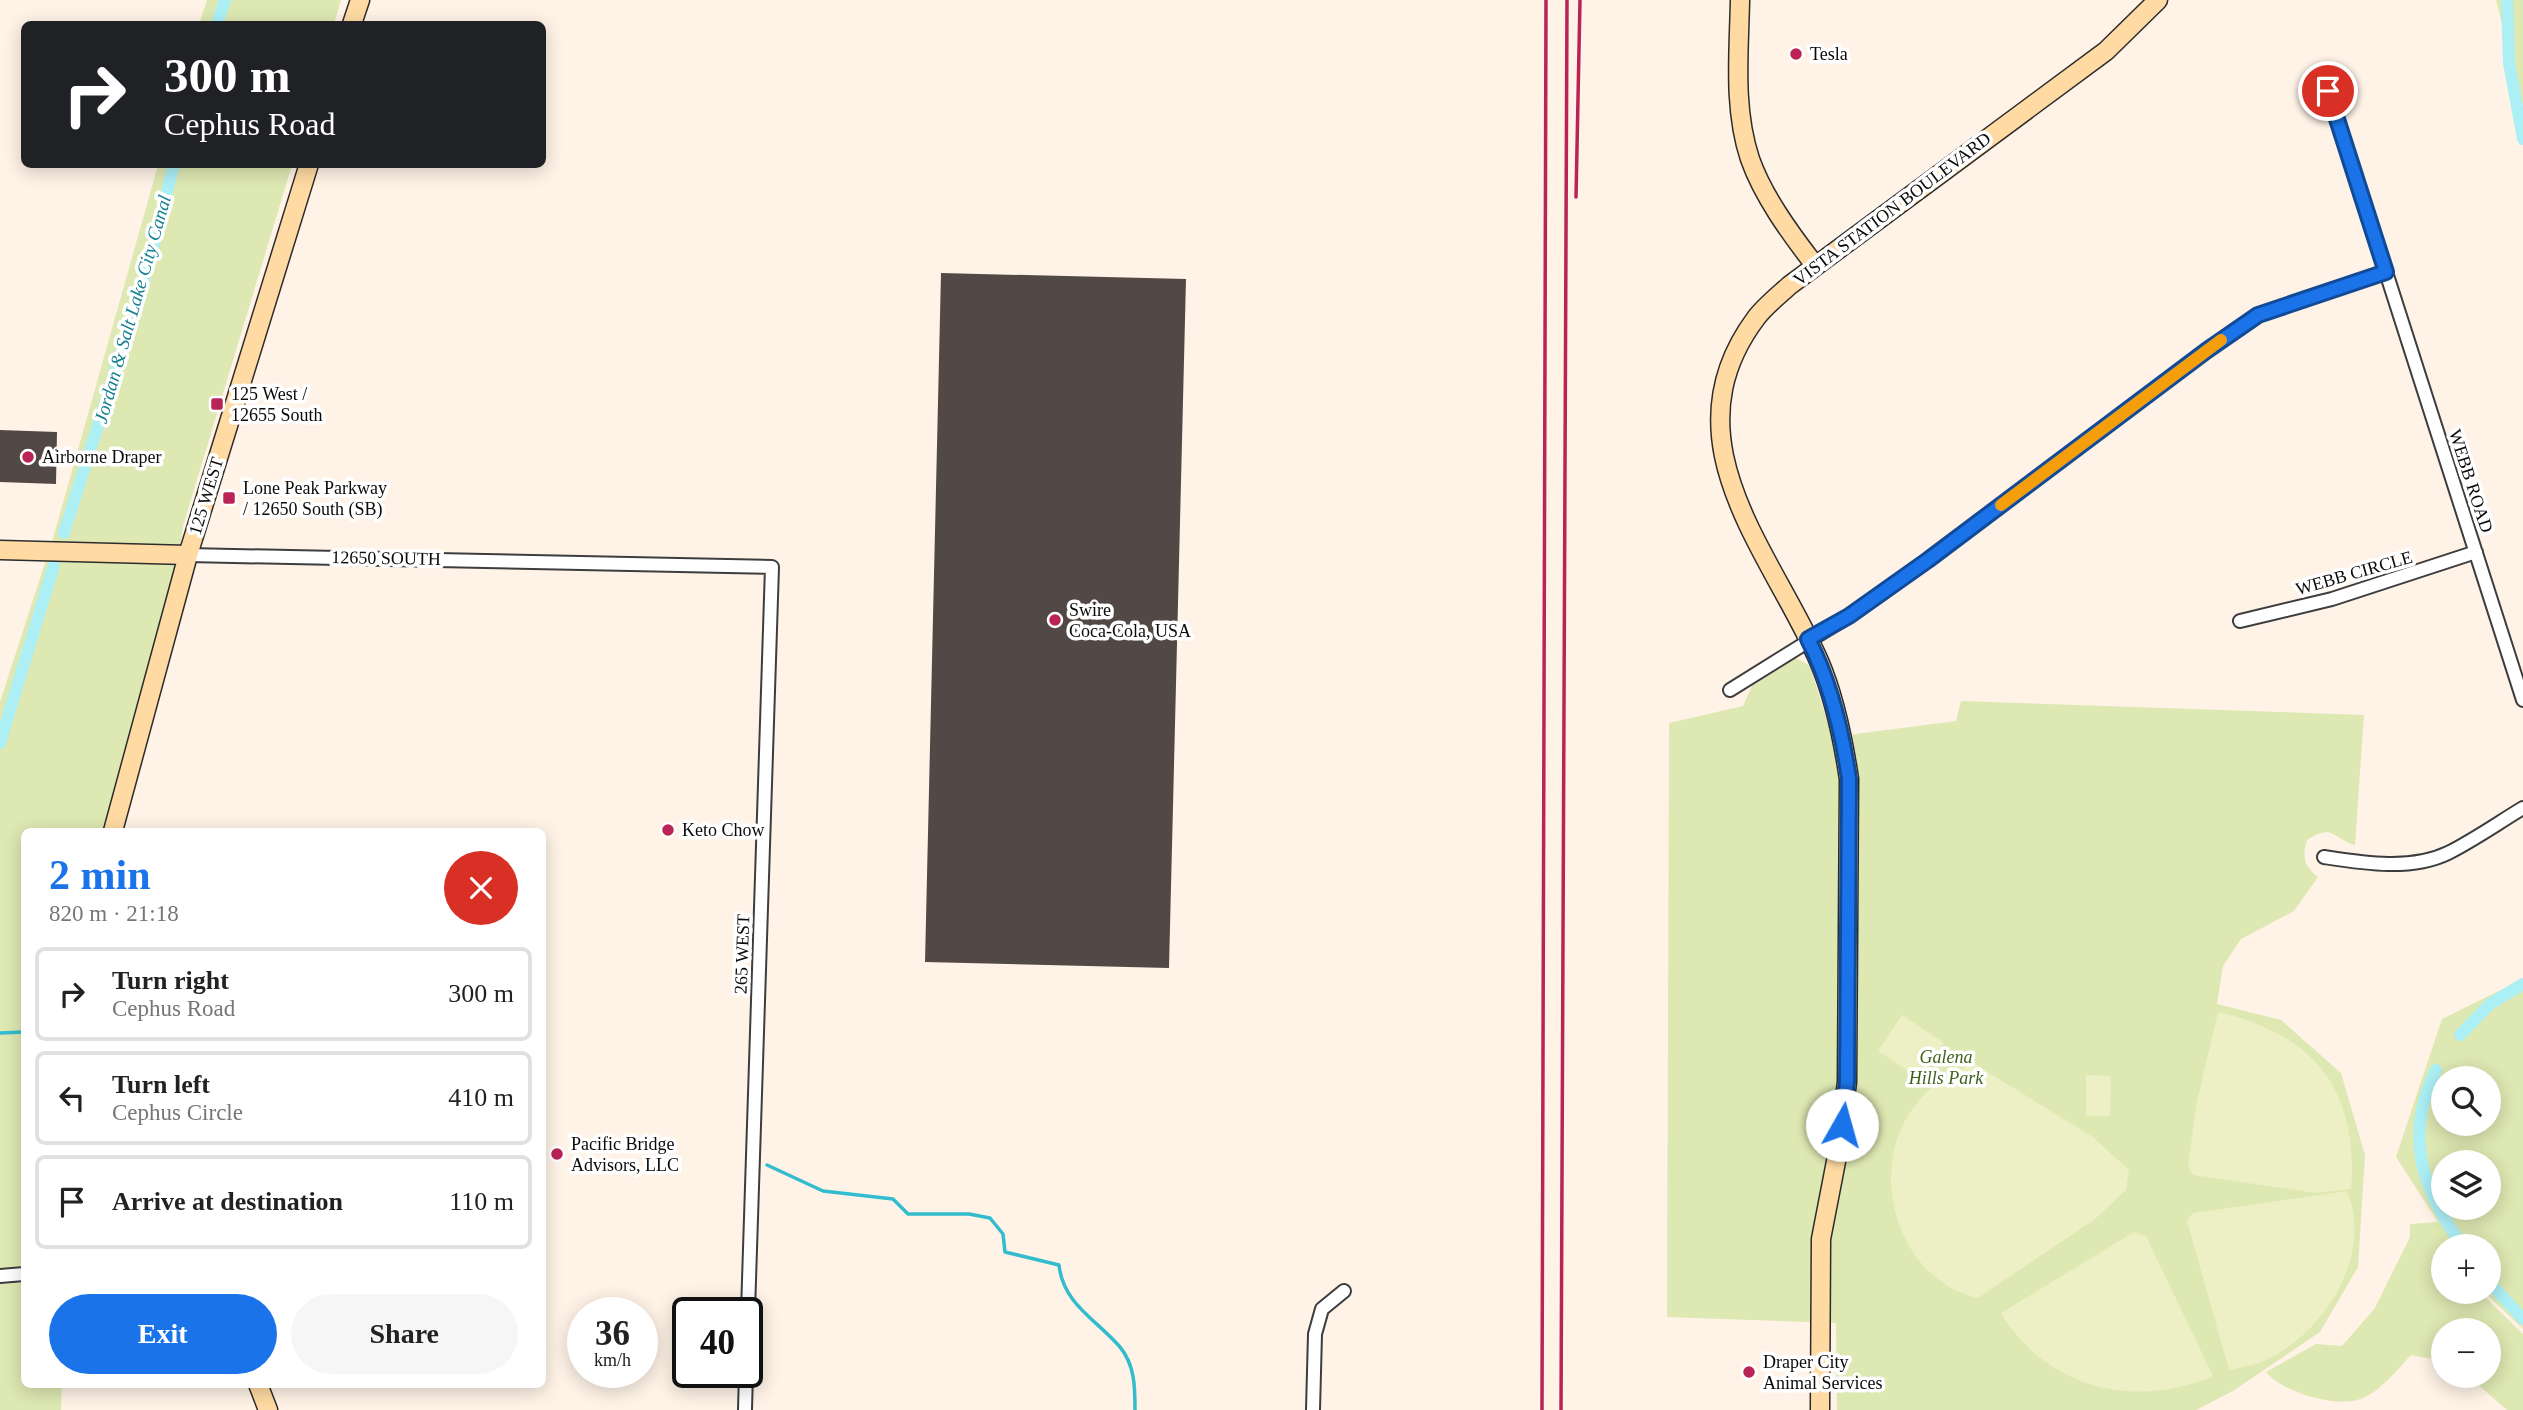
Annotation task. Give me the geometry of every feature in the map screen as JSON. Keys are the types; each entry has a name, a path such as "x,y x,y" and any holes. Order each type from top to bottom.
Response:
{"street":[{"path":"353,21 360,0"},
{"path":"1740,0 1738,85 1741,120 1750,160 1768,196 1814,264"},
{"name":"VISTA STATION BOULEVARD","path":"1820,1410 1821,1240 1839,1146 1847,1082 1849,779 1842,734 1820,662 1739,508 1720,439 1723,385 1738,345 1758,316 1814,264 2106,51 2158,0"},
{"name":"WEBB ROAD","path":"2328,91 2523,700"},
{"name":"125 WEST","path":"114,828 188,555 308,168"},
{"path":"1730,690 1808,639 1849,616 1928,560 2258,315 2386,272"},
{"name":"12650 SOUTH","path":"0,550 772,567"},
{"name":"WEBB CIRCLE","path":"2240,621 2332,599 2476,552"},
{"name":"265 WEST","path":"748,1297 772,567"},
{"path":"2324,857 2361,862 2419,862 2446,854 2523,808"},
{"path":"0,1276 21,1274"},
{"path":"1314,1410 1315,1334 1322,1310 1344,1291"},
{"path":"260,1388 268,1410"},
{"path":"745,1410 746,1388"}],"green space":[{"path":"207,0 341,0 335,21 200,21"},
{"path":"2496,0 2523,0 2523,106"},
{"path":"157,168 291,168 183,526 174,587 104,828 21,828 21,1388 62,1388 61,1410 0,1410 0,702 54,535"},
{"name":"Galena Hills Park","path":"1796,658 1810,666 1832,737 1956,721 1961,701 2364,715 2355,845 2328,832 2307,840 2305,861 2318,877 2294,911 2241,939 2223,966 2217,1004 2281,1020 2341,1073 2365,1155 2358,1267 2320,1332 2233,1391 2196,1410 1837,1410 1836,1323 1667,1317 1669,723 1743,706 1752,686"},
{"path":"2523,979 2523,1329 2497,1304 2501,1304 2501,1234 2431,1234 2431,1304 2492,1304 2523,1334 2523,1410 2507,1410 2482,1388 2501,1388 2501,1318 2431,1318 2431,1359 2411,1355 2373,1393 2357,1400 2334,1401 2308,1396 2283,1385 2266,1372 2316,1344 2342,1346 2375,1308 2410,1237 2410,1224 2438,1222 2437,1220 2501,1220 2501,1150 2431,1150 2431,1211 2396,1157 2442,1019"},
{"path":"2218,1012 2252,1022 2280,1035 2304,1052 2323,1072 2338,1095 2347,1123 2352,1154 2351,1189 2316,1193 2193,1175 2188,1167 2197,1101"},
{"path":"1902,1015 1944,1043 1921,1079 1878,1051"},
{"path":"1973,1063 2093,1137 2129,1170 2126,1190 2095,1219 1978,1298 1950,1287 1927,1270 1910,1247 1898,1220 1892,1191 1892,1161 1899,1133 1914,1107 1940,1081"},
{"path":"2086,1075 2111,1076 2110,1116 2086,1116"},
{"path":"2347,1191 2353,1215 2354,1240 2340,1287 2326,1309 2310,1329 2291,1345 2265,1360 2229,1370 2187,1221 2193,1213"},
{"path":"2134,1232 2146,1236 2213,1376 2183,1386 2153,1391 2123,1391 2094,1385 2067,1375 2042,1359 2020,1339 2001,1313"}],"building":[{"name":"Swire Coca-Cola, USA","path":"941,273 1186,279 1169,968 925,962"},
{"name":"Airborne Draper","path":"0,430 57,432 56,484 0,482"}],"waterway":[{"name":"Jordan & Salt Lake City Canal","path":"218,21 225,0"},
{"path":"2507,0 2509,63 2523,139"},
{"name":"Jordan & Salt Lake City Canal","path":"64,533 148,267 173,168"},
{"name":"Jordan & Salt Lake City Canal","path":"0,743 54,565"},
{"path":"2460,1035 2490,1004 2523,984"},
{"path":"0,1033 21,1032"},
{"path":"2431,1082 2421,1117 2419,1139 2422,1161 2437,1204 2454,1234"},
{"path":"767,1165 823,1191 893,1199 908,1214 969,1214 990,1218 1003,1234 1005,1252 1059,1265 1062,1279 1074,1301 1111,1337 1129,1361 1135,1410"},
{"path":"2501,1295 2523,1319"}],"railway":[{"path":"1542,1410 1546,0"},
{"path":"1561,1410 1567,0"},
{"path":"1576,197 1580,0"}],"slow traffic":[{"path":"2001,505 2221,340"}],"place":[{"name":"Tesla","path":"1796,54"},
{"name":"125 West / 12655 South","path":"217,404"},
{"name":"Airborne Draper","path":"28,457"},
{"name":"Lone Peak Parkway / 12650 South (SB)","path":"229,498"},
{"name":"Swire Coca-Cola, USA","path":"1055,620"},
{"name":"Keto Chow","path":"668,830"},
{"name":"Pacific Bridge Advisors, LLC","path":"557,1154"},
{"name":"Draper City Animal Services","path":"1749,1372"}],"route":[{"path":"1842,1125 1847,1082 1849,779 1842,734 1820,662 1808,639 1849,616 1928,560 2258,315 2386,272 2328,91"}]}
